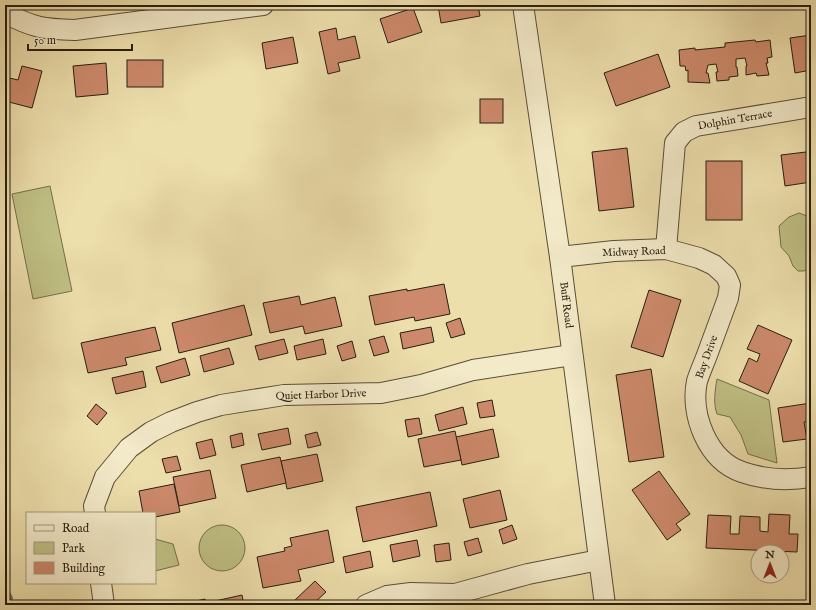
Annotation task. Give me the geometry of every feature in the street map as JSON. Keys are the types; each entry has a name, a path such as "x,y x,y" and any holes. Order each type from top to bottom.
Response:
{"street":[{"path":"5,13 26,24 44,29 68,30 184,11 263,5"},
{"name":"Buff Road","path":"523,5 560,258 605,605"},
{"name":"Dolphin Terrace","path":"666,249 676,143 684,132 696,126 811,107"},
{"name":"Midway Road","path":"560,258 614,251 666,249 698,258 714,265 726,276"},
{"name":"Bay Drive","path":"726,276 730,285 728,298 697,381 696,411 703,432 712,450 740,472 774,480 811,477"},
{"name":"Quiet Harbor Drive","path":"94,512 94,506 104,477 129,448 151,432 197,412 221,405 284,395 381,393 474,370 572,355"},
{"path":"366,605 387,596 410,593 455,594 528,574 599,560"},
{"path":"101,584 104,605"}],"green space":[{"path":"50,186 72,291 33,299 12,194"},
{"path":"799,213 807,216 811,223 811,266 804,271 798,271 793,266 789,256 781,247 779,226 789,217"},
{"path":"717,379 769,400 777,463 748,454 741,435 730,417 717,414 715,392"},
{"path":"222,525 235,529 241,535 245,548 241,561 235,567 222,571 209,567 203,561 199,548 203,535 209,529"},
{"path":"156,539 173,544 179,565 156,571"}],"building":[{"path":"438,5 478,5 480,16 441,23"},
{"path":"413,8 422,32 388,43 380,19"},
{"path":"336,28 338,40 355,36 360,58 338,63 340,71 328,74 319,32"},
{"path":"811,35 811,70 795,73 790,38"},
{"path":"293,37 298,63 266,69 262,43"},
{"path":"755,40 756,42 770,40 772,57 767,58 768,63 766,63 769,75 757,76 756,73 746,75 747,66 745,58 736,59 738,76 729,77 729,80 717,81 716,72 718,72 716,64 708,65 706,73 708,73 710,83 688,82 688,70 686,71 685,66 680,66 679,50 725,47 725,43"},
{"path":"658,54 670,87 616,106 604,73"},
{"path":"127,60 163,60 163,87 127,87"},
{"path":"106,63 108,94 76,97 73,66"},
{"path":"22,66 42,71 32,108 5,101 5,77 18,80"},
{"path":"480,99 503,99 503,123 480,123"},
{"path":"627,148 634,207 599,211 592,152"},
{"path":"806,152 808,164 811,164 811,182 785,186 781,155"},
{"path":"706,161 742,161 742,220 706,220"},
{"path":"444,284 450,314 415,321 414,317 375,325 369,296"},
{"path":"649,290 681,300 663,357 631,347"},
{"path":"299,296 301,305 335,297 342,326 305,334 303,326 270,333 263,303"},
{"path":"244,305 252,335 179,353 172,323"},
{"path":"460,318 465,334 451,338 446,323"},
{"path":"758,325 792,340 768,394 739,381 749,358 757,362 760,354 747,349"},
{"path":"155,327 161,350 125,358 127,365 88,373 81,343"},
{"path":"431,327 434,342 403,349 400,333"},
{"path":"384,336 389,352 374,356 369,340"},
{"path":"284,339 288,353 259,360 255,346"},
{"path":"323,339 326,354 297,360 294,346"},
{"path":"352,341 356,357 342,361 337,346"},
{"path":"229,348 234,364 204,372 200,356"},
{"path":"185,358 190,375 161,383 156,367"},
{"path":"651,369 664,457 629,462 616,375"},
{"path":"143,371 146,387 116,394 112,378"},
{"path":"492,400 495,416 480,418 477,403"},
{"path":"811,403 811,421 804,422 807,439 783,442 778,408"},
{"path":"96,404 107,413 97,425 87,416"},
{"path":"463,407 467,424 439,431 435,415"},
{"path":"419,418 422,434 408,437 405,420"},
{"path":"288,428 291,444 262,450 258,434"},
{"path":"493,429 499,457 462,465 456,437"},
{"path":"455,431 461,460 424,467 418,439"},
{"path":"317,432 321,445 308,448 305,435"},
{"path":"242,433 244,445 232,448 230,436"},
{"path":"212,439 216,455 200,459 196,443"},
{"path":"317,454 323,481 287,489 281,461"},
{"path":"177,456 181,470 166,473 162,459"},
{"path":"280,457 286,483 247,492 241,465"},
{"path":"210,470 216,498 179,506 173,477"},
{"path":"659,471 690,514 676,524 681,530 667,540 632,490"},
{"path":"174,484 180,512 156,517 156,512 143,512 139,491"},
{"path":"500,490 507,520 470,528 463,499"},
{"path":"430,492 437,526 363,542 356,507"},
{"path":"769,514 790,515 789,534 798,534 797,552 790,552 790,544 750,544 750,550 706,548 708,515 731,516 730,534 739,534 740,516 760,517 760,531 768,532"},
{"path":"512,525 517,539 503,544 499,530"},
{"path":"328,530 334,562 298,570 301,581 263,588 257,557 285,551 284,548 292,546 290,538"},
{"path":"478,538 482,552 468,556 464,542"},
{"path":"417,540 420,556 393,562 390,545"},
{"path":"449,543 451,560 436,562 434,545"},
{"path":"370,551 373,567 346,573 343,557"},
{"path":"315,581 326,592 312,605 298,605 294,601"},
{"path":"242,595 244,605 177,605 205,599 206,603"}],"waterway":[{"path":"5,587 11,598 8,605"}]}
